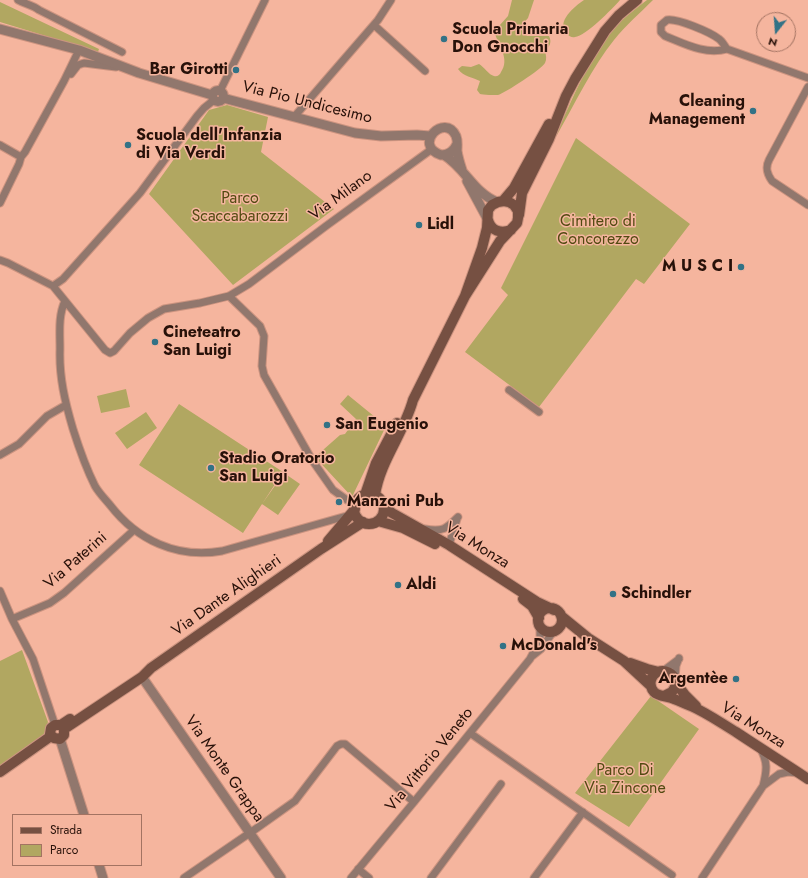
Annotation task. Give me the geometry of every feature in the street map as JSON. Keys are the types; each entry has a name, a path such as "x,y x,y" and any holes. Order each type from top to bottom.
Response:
{"main road":[{"path":"511,230 504,232 496,231 491,227 487,214 489,209 514,188 601,36 615,20 637,0"},
{"path":"365,495 376,463 403,413 413,400 465,296 500,241 516,225 522,192 549,139 566,96"},
{"path":"500,201 509,202 514,205 518,211 518,219"},
{"path":"465,296 480,254 488,220"},
{"path":"375,495 376,487 384,463 409,415 413,400"},
{"path":"365,495 375,495 382,501 384,507 383,515 378,521 372,523 363,522 352,512 357,500 365,495"},
{"name":"Via Monza","path":"384,507 448,545 537,602 558,613 588,638 624,661 651,686"},
{"name":"Via Dante Alighieri","path":"321,549 352,512"},
{"name":"Via Monza","path":"378,521 402,528 442,548 529,603 534,608 539,622"},
{"name":"Via Dante Alighieri","path":"58,731 142,677 151,668 321,549 363,522"},
{"path":"550,609 558,613 561,624 554,631 546,631 539,622 540,614 545,610 550,609"},
{"name":"Via Monza","path":"554,631 573,633 588,638"},
{"name":"Via Monza","path":"624,661 647,670 661,671"},
{"name":"Via Dante Alighieri","path":"0,772 138,672 151,668"},
{"path":"661,671 670,673 676,681 672,692 664,696 656,693 651,686 652,678 661,671"},
{"name":"Via Monza","path":"676,681 685,695 702,711"},
{"name":"Via Monza","path":"664,696 678,700 702,711 808,779"}],"street":[{"path":"18,0 28,5 35,3 39,10 122,52"},
{"path":"53,286 63,279 140,193 197,116 217,96 265,0"},
{"path":"294,117 374,25 390,0"},
{"path":"727,49 722,41 715,36 675,20 667,20 661,25 661,32 665,36 701,50 717,52 727,49 808,78"},
{"path":"374,25 425,71"},
{"name":"Via Pio Undicesimo","path":"0,29 79,50 129,70 294,117 364,134 389,136 430,136"},
{"path":"0,203 21,157 64,81 79,50"},
{"path":"64,81 76,67 84,63 129,70"},
{"path":"808,87 768,160 766,169 772,181 808,205"},
{"path":"488,220 481,210 462,171 456,135 449,129 440,128 433,132 430,136 430,145 432,148 437,153 444,155 457,164 462,171 483,194 500,201"},
{"path":"444,155 452,151 457,144"},
{"path":"0,145 21,157"},
{"name":"Via Milano","path":"65,301 105,350 110,353 114,351 130,333 148,318 164,309 229,296 249,284 432,148"},
{"path":"0,260 53,286 65,301 61,311 60,365 62,387 66,405 80,450 95,486 114,512 134,530 159,545 186,552 209,553 222,551 352,512"},
{"path":"229,296 260,326 264,336 262,366 264,375 312,460 334,490 347,500"},
{"path":"509,390 539,412"},
{"path":"0,455 19,444 47,416 66,405"},
{"path":"419,528 433,531 442,530 450,526 458,517 448,545"},
{"name":"Via Paterini","path":"12,619 50,603 134,530"},
{"path":"0,591 12,619 33,659 58,731 84,814"},
{"name":"Via Vittorio Veneto","path":"530,659 540,640 539,622"},
{"name":"Via Vittorio Veneto","path":"351,878 530,659 541,649 554,631"},
{"path":"661,671 679,658 676,666 676,681"},
{"name":"Via Monte Grappa","path":"142,677 281,878"},
{"path":"470,733 672,876"},
{"path":"184,878 251,833 295,801 341,744 345,744 414,802"},
{"path":"702,878 763,786 766,774 766,763 759,747"},
{"path":"763,786 779,774 788,772 799,773"},
{"path":"431,878 501,784"},
{"path":"534,878 583,812"},
{"path":"99,866 103,878"},
{"path":"358,869 369,878"}],"green space":[{"path":"512,0 534,0 528,18 522,25 522,30 527,36 549,36 549,46 545,51 546,62 515,86 498,95 480,94 477,90 480,81 465,75 458,69 462,66 471,67 479,64 492,75 498,76 500,74 503,67 504,57 495,34 499,26 508,16"},
{"path":"584,0 620,0 586,32 572,37 567,34 563,24 572,10"},
{"path":"647,0 653,0 623,29 606,50 555,137 582,78 598,50 618,24"},
{"path":"0,2 99,49 98,52 0,22"},
{"name":"Parco Scaccabarozzi","path":"227,105 268,117 261,152 334,209 233,285 149,194 209,110"},
{"name":"Cimitero di Concorezzo","path":"576,138 690,224 644,284 636,279 539,407 465,352 508,295 501,288"},
{"path":"126,389 130,407 101,413 97,396"},
{"path":"348,395 386,426 352,497 315,457 340,435 345,434 356,419 340,404"},
{"name":"Stadio Oratorio San Luigi","path":"179,404 283,472 243,533 139,465"},
{"path":"146,412 157,428 127,449 115,433"},
{"path":"284,473 300,484 278,515 262,504"},
{"path":"22,650 48,722 44,735 0,766 0,661"},
{"name":"Parco Di Via Zincone","path":"651,696 699,729 629,827 575,793"}],"place":[{"name":"Scuola Primaria Don Gnocchi","path":"444,39"},
{"name":"Bar Girotti","path":"236,70"},
{"name":"Cleaning Management","path":"753,111"},
{"name":"Scuola dell'Infanzia di Via Verdi","path":"128,145"},
{"name":"Lidl","path":"419,225"},
{"name":"M U S C I","path":"741,267"},
{"name":"Cineteatro San Luigi","path":"155,342"},
{"name":"San Eugenio","path":"327,425"},
{"name":"Stadio Oratorio San Luigi","path":"211,468"},
{"name":"Manzoni Pub","path":"339,502"},
{"name":"Aldi","path":"398,585"},
{"name":"Schindler","path":"613,594"},
{"name":"McDonald's","path":"503,646"},
{"name":"Argentèe","path":"736,679"}]}
